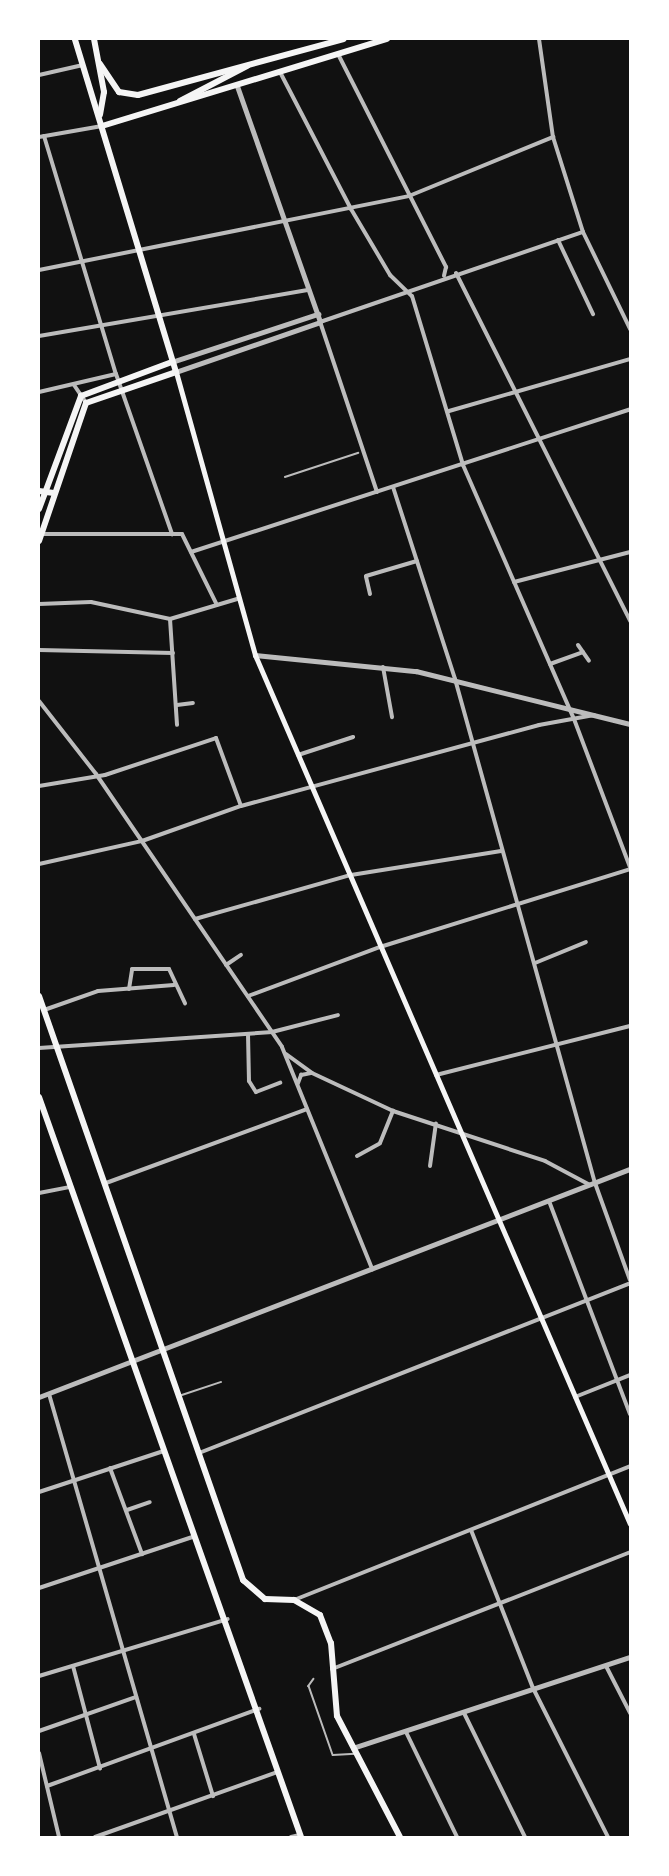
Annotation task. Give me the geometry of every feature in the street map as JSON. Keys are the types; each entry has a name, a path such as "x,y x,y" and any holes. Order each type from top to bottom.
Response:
{"main road":[{"path":"75,39 176,372 220,539 255,655 630,1524"},
{"path":"94,39 104,92 99,116"},
{"path":"100,64 111,85 138,95 344,39"},
{"path":"102,126 387,39"},
{"path":"177,104 253,63"},
{"path":"39,509 42,490 50,475 69,420 81,396 117,377 172,362"},
{"path":"40,536 71,440 86,403 102,394 176,372"},
{"path":"100,385 102,394"},
{"path":"69,420 77,423"},
{"path":"63,437 71,440"},
{"path":"58,449 67,453"},
{"path":"54,462 63,464"},
{"path":"50,475 59,478"},
{"path":"42,490 54,493"},
{"path":"39,996 46,1009 162,1353 243,1580 265,1599 294,1600 320,1616 327,1628 337,1716 400,1837"},
{"path":"39,1097 133,1363 228,1619 301,1836"}],"street":[{"path":"539,39 554,137 583,232 630,329"},
{"path":"338,54 446,267 443,277"},
{"path":"39,75 83,65"},
{"path":"248,996 380,947 519,906 630,868 574,718 463,465 449,411 412,296 403,290 351,209 280,72"},
{"path":"237,86 318,314 376,492"},
{"path":"102,126 41,136 117,377 172,534"},
{"path":"39,270 139,252 409,196 554,137"},
{"path":"176,372 320,322 403,290 583,232"},
{"path":"558,240 593,314"},
{"path":"456,273 517,389 596,560 630,621"},
{"path":"39,336 160,319 309,290"},
{"path":"172,362 318,314"},
{"path":"449,411 517,389 630,359"},
{"path":"39,392 117,377"},
{"path":"74,385 86,403"},
{"path":"191,552 220,539 463,465 630,409"},
{"path":"199,1453 630,1281 593,1184 558,1044 501,851 455,679 393,487"},
{"path":"40,536 182,534 217,605"},
{"path":"514,582 630,552"},
{"path":"370,594 366,576 417,561"},
{"path":"39,604 91,602 170,619 237,599"},
{"path":"170,619 177,725"},
{"path":"578,645 589,661"},
{"path":"39,650 172,653"},
{"path":"550,664 583,652"},
{"path":"255,655 383,666 455,679 630,724"},
{"path":"383,666 392,717"},
{"path":"39,702 96,774 285,1053 372,1270"},
{"path":"177,705 193,703"},
{"path":"39,864 142,841 241,806 574,718 595,715"},
{"path":"297,756 353,737"},
{"path":"39,786 96,774 216,738 241,806"},
{"path":"195,919 351,875 501,851"},
{"path":"535,963 586,942"},
{"path":"226,965 241,955"},
{"path":"129,989 132,969 170,969 174,985 184,1004"},
{"path":"46,1009 98,991 174,985"},
{"path":"39,1048 57,1043 272,1032 338,1015"},
{"path":"435,1076 630,1026"},
{"path":"248,1034 249,1081 256,1092 280,1083"},
{"path":"285,1053 312,1073 393,1111 459,1130 593,1184"},
{"path":"298,1088 301,1075 312,1073"},
{"path":"106,1183 308,1108"},
{"path":"357,1156 380,1143 393,1111"},
{"path":"430,1166 436,1124"},
{"path":"39,1397 162,1353 630,1170"},
{"path":"39,1193 70,1187"},
{"path":"549,1201 630,1414"},
{"path":"575,1397 630,1375"},
{"path":"49,1394 101,1567 121,1650 177,1837"},
{"path":"39,1492 165,1451"},
{"path":"294,1600 630,1466"},
{"path":"110,1468 142,1554"},
{"path":"127,1510 150,1502"},
{"path":"471,1530 502,1602 533,1688 608,1837"},
{"path":"39,1588 196,1536"},
{"path":"331,1670 630,1552"},
{"path":"39,1676 228,1619"},
{"path":"354,1751 533,1688 630,1657"},
{"path":"73,1666 100,1768"},
{"path":"606,1666 630,1713"},
{"path":"39,1731 136,1698"},
{"path":"47,1786 152,1750 259,1709"},
{"path":"464,1713 525,1837"},
{"path":"406,1732 457,1837"},
{"path":"194,1734 213,1796"},
{"path":"39,1753 59,1837"},
{"path":"95,1837 280,1771"},
{"path":"291,1837 301,1836"}],"lane":[{"path":"285,477 358,453"},
{"path":"178,1397 221,1382"},
{"path":"314,1679 309,1686 333,1755 354,1751"}]}
